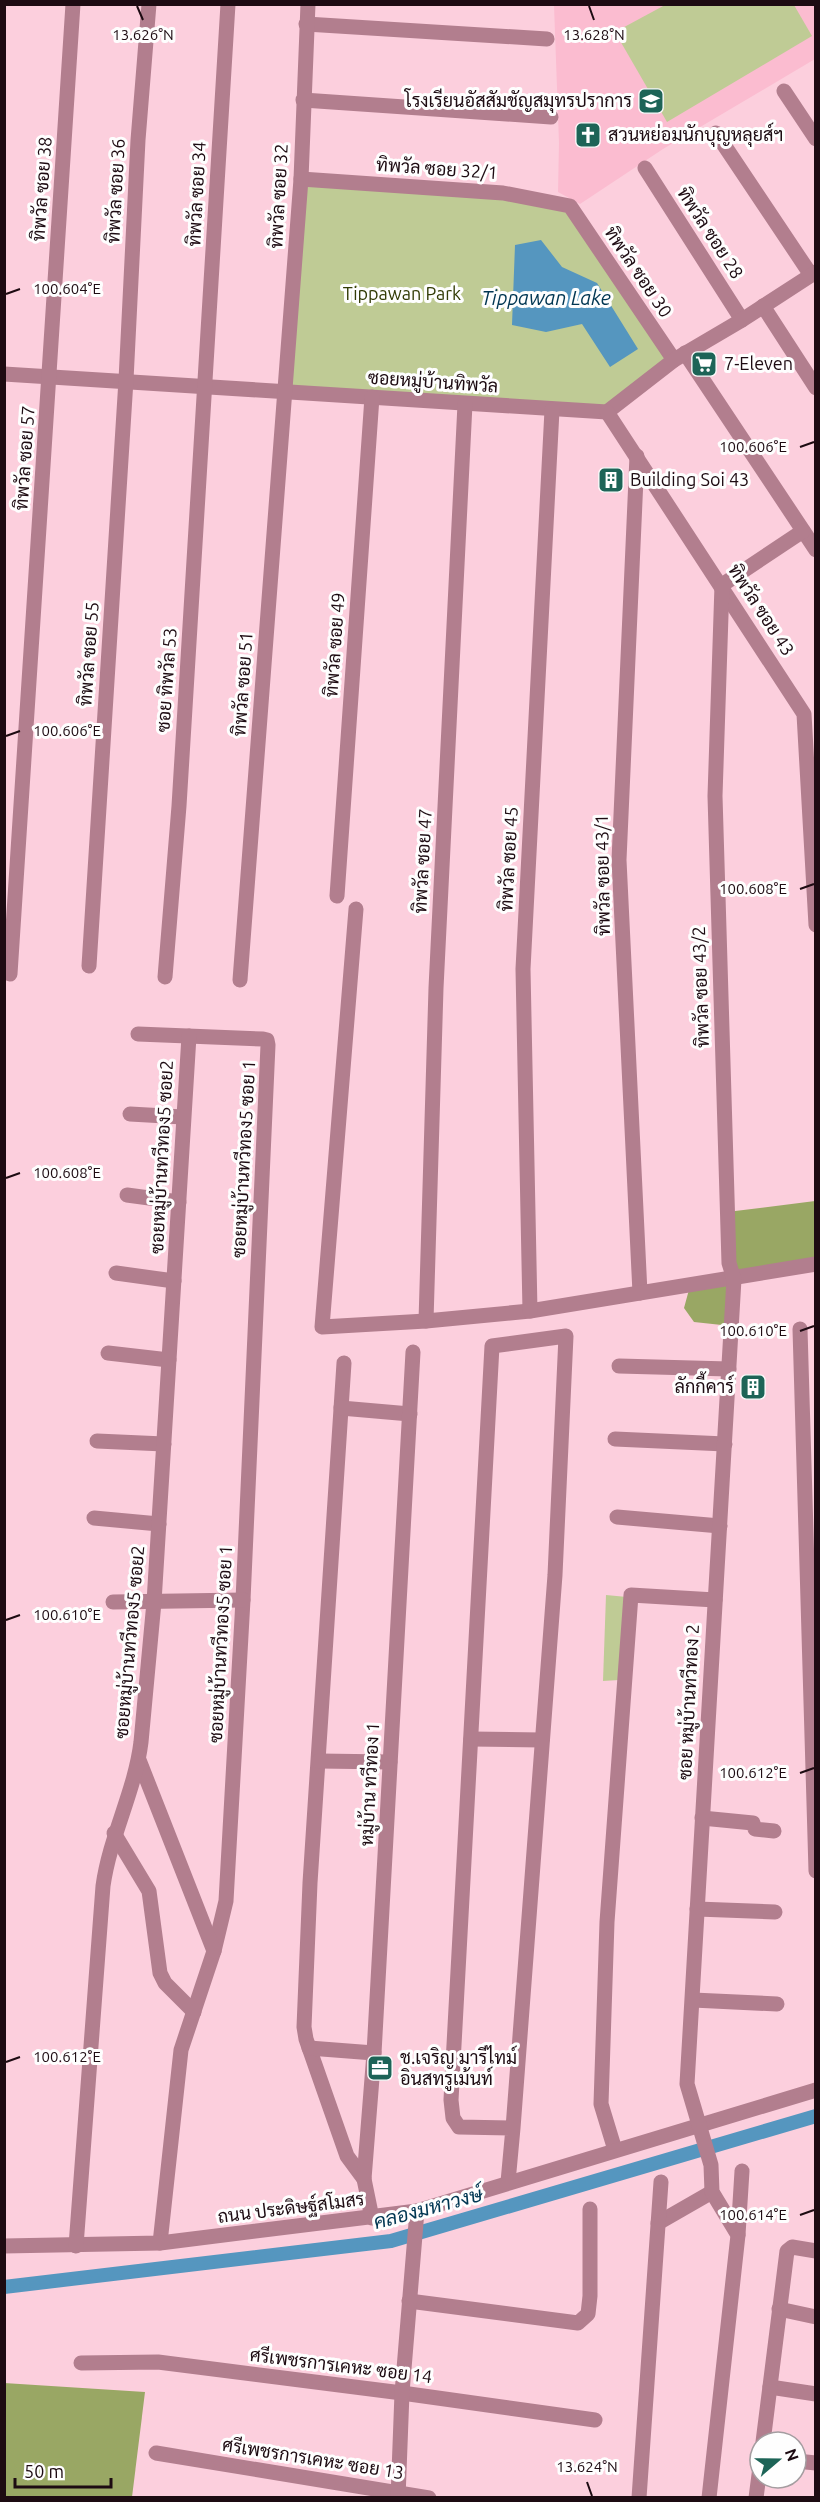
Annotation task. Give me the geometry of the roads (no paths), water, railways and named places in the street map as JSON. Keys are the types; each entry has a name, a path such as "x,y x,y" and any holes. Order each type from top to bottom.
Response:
{"street":[{"name":"ทิพวัล ซอย 38","path":"50,375 73,4"},
{"name":"ทิพวัล ซอย 36","path":"126,380 138,140 149,4"},
{"name":"ทิพวัล ซอย 34","path":"205,385 228,4"},
{"name":"ทิพวัล ซอย 32","path":"285,390 301,179 308,4"},
{"path":"306,24 547,39"},
{"path":"784,91 816,139"},
{"path":"303,100 551,117"},
{"path":"607,412 680,356 742,320 813,273 716,133"},
{"name":"ทิพวัล ซอย 28","path":"645,168 742,320"},
{"name":"ทิพวัล ซอย 32/1","path":"301,179 502,193 570,206"},
{"name":"ทิพวัล ซอย 30","path":"570,206 680,356 816,550"},
{"path":"763,306 816,388"},
{"name":"ซอยหมู่บ้านทิพวัล","path":"4,374 50,375 607,412"},
{"name":"ทิพวัล ซอย 57","path":"10,974 50,375"},
{"name":"ทิพวัล ซอย 55","path":"89,966 126,380"},
{"name":"ซอย ทิพวัล 53","path":"165,976 179,806 205,385"},
{"name":"ทิพวัล ซอย 51","path":"240,980 285,390"},
{"name":"ทิพวัล ซอย 49","path":"338,896 372,397"},
{"name":"ทิพวัล ซอย 47","path":"426,1321 436,988 465,404"},
{"name":"ทิพวัล ซอย 45","path":"530,1311 523,969 552,410"},
{"name":"ทิพวัล ซอย 43","path":"607,412 804,714 816,925"},
{"name":"ทิพวัล ซอย 43/1","path":"637,456 620,860 640,1293"},
{"path":"722,585 803,531"},
{"name":"ทิพวัล ซอย 43/2","path":"722,585 715,796 729,1263 734,1279"},
{"path":"356,909 322,1327 426,1321 530,1311 816,1264"},
{"path":"138,1034 189,1036"},
{"name":"ซอยหมู่บ้านทวีทอง5 ซอย 1","path":"160,2243 181,2050 214,1951 226,1901 243,1600 268,1057 267,1040 189,1036"},
{"name":"ซอยหมู่บ้านทวีทอง5 ซอย2","path":"76,2246 103,1886 114,1833 139,1760 154,1602 189,1036"},
{"path":"130,1114 183,1117"},
{"path":"127,1195 179,1202"},
{"path":"116,1273 174,1281"},
{"name":"ซอย หมู่บ้านทวีทอง 2","path":"712,2192 711,2165 687,2084 734,1279"},
{"path":"800,1329 810,1434 816,1871"},
{"path":"508,2182 513,2128 555,1575 566,1336 492,1346 451,2100 453,2118 459,2127 513,2128"},
{"name":"หมู่บ้าน ทวีทอง 1","path":"372,2218 364,2179 374,2053 413,1352"},
{"path":"108,1353 169,1360"},
{"path":"344,1363 310,1883 304,2027 309,2048 347,2156 364,2179"},
{"path":"619,1366 729,1369"},
{"path":"340,1408 410,1414"},
{"path":"615,1439 725,1444"},
{"path":"97,1441 164,1444"},
{"path":"617,1517 720,1526"},
{"path":"94,1518 159,1524"},
{"path":"615,2150 601,2104 607,1922 631,1595 715,1600"},
{"path":"113,1602 243,1600"},
{"path":"471,1739 542,1740"},
{"path":"139,1760 214,1951"},
{"path":"319,1761 390,1762"},
{"path":"702,1818 753,1823 755,1829 774,1831"},
{"path":"114,1833 149,1891 160,1972 165,1983 194,2012"},
{"path":"697,1910 775,1912"},
{"path":"693,2000 777,2004"},
{"path":"309,2048 374,2053"},
{"name":"ถนน ประดิษฐ์สโมสร","path":"4,2246 160,2243 417,2211 615,2150 699,2130 816,2090"},
{"path":"709,2498 738,2235 742,2171"},
{"path":"639,2498 661,2182"},
{"path":"658,2223 712,2192 738,2235"},
{"path":"409,2301 578,2323 588,2314 590,2296 590,2209"},
{"path":"398,2495 402,2393 417,2211"},
{"path":"765,2430 787,2252 792,2247 816,2251"},
{"path":"779,2309 816,2318"},
{"name":"ศรีเพชรการเคหะ ซอย 14","path":"81,2363 158,2362 595,2420"},
{"path":"770,2387 816,2394"},
{"name":"ศรีเพชรการเคหะ ซอย 13","path":"156,2453 398,2495 429,2498"}],"water":[{"name":"Tippawan Lake","path":"541,240 562,267 597,283 638,349 610,367 582,324 546,332 512,325 515,245"}],"waterway":[{"name":"คลองมหาวงษ์","path":"4,2287 391,2241 816,2116"}],"place":[{"name":"โรงเรียนอัสสัมชัญสมุทรปราการ","path":"651,101"},
{"name":"สวนหย่อมนักบุญหลุยส์ฯ","path":"588,135"},
{"name":"7-Eleven","path":"704,364"},
{"name":"Building Soi 43","path":"611,480"},
{"name":"ลักกี้คาร์","path":"753,1387"},
{"name":"ช.เจริญ มารีไทม์ อินสทรูเม้นท์","path":"380,2068"}],"park label":[{"name":"Tippawan Park","path":"402,294"}]}
